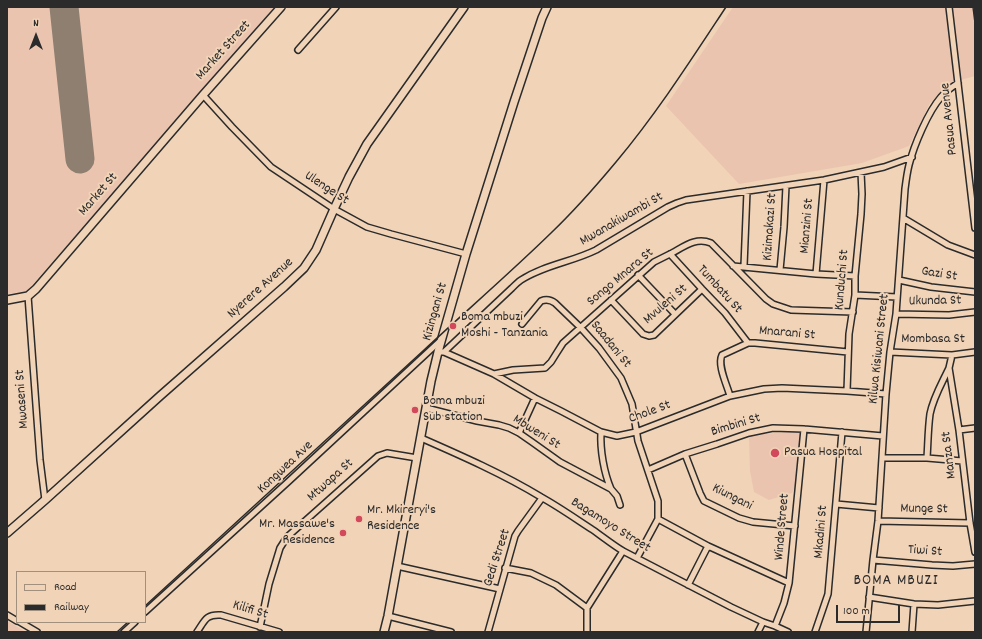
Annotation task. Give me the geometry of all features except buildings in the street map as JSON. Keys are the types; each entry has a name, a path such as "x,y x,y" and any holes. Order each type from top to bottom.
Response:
{"street":[{"name":"Market Street","path":"203,95 281,7"},
{"path":"298,50 336,7"},
{"name":"Nyerere Avenue","path":"7,533 220,342 284,288 304,268 316,250 349,177 367,144 464,7"},
{"name":"Kizingani St","path":"384,632 431,381 441,352 441,340 449,317 466,254 546,7"},
{"name":"Pasua Avenue","path":"949,7 975,228"},
{"name":"Kilwa Kisiwani Street","path":"866,632 878,521 886,394 890,352 896,314 905,189 909,163 918,137 933,108 940,97 958,83"},
{"name":"Ulenge St","path":"203,95 271,167 334,209 367,227 466,254"},
{"name":"Market St","path":"28,296 203,95"},
{"name":"Mwanakiwambi St","path":"441,352 522,280 554,265 586,255 677,203 686,200 824,180 884,167 912,157"},
{"name":"Kunduchi St","path":"847,391 849,334 855,294 855,276 861,214 861,172"},
{"name":"Mianzini St","path":"816,274 824,180"},
{"name":"Kizimakazi St","path":"780,270 786,186"},
{"path":"744,266 747,191"},
{"path":"903,218 948,245 975,255"},
{"name":"Songo Mnara St","path":"494,374 513,370 546,368 564,343 638,275 654,262 690,242 703,241 711,243 766,299 773,304 791,310 852,312"},
{"name":"Tumbatu St","path":"670,254 725,313 748,343"},
{"path":"733,266 855,276"},
{"path":"638,275 675,314"},
{"name":"Gazi St","path":"899,280 931,287 975,292"},
{"name":"Mvuleni St","path":"611,300 643,334 649,336 654,334 702,289"},
{"path":"855,294 897,297"},
{"path":"7,300 28,296"},
{"name":"Mwaseni St","path":"28,296 40,460 45,500"},
{"name":"Saadani St","path":"522,324 541,301 547,300 555,303 599,348 621,378 632,404 636,432 658,501 658,519"},
{"name":"Ukunda St","path":"896,314 949,315 975,312"},
{"name":"Kongwea Ave","path":"146,611 290,481 441,340"},
{"name":"Mnarani St","path":"730,396 720,365 720,359 722,355 748,343 755,342 848,352"},
{"name":"Chole St","path":"441,352 494,374 535,398 601,432 617,436 636,432 730,396 764,390 782,388 886,394"},
{"name":"Mombasa St","path":"890,352 952,355 975,352"},
{"name":"Manza St","path":"952,355 949,368 959,430 975,552"},
{"path":"927,458 930,413 936,393 949,368"},
{"path":"519,433 535,398"},
{"name":"Mbweni St","path":"426,408 499,425 519,433 560,462 611,489"},
{"name":"Bimbini St","path":"648,470 685,454 749,433 773,428 804,429 883,436"},
{"path":"959,430 975,428"},
{"name":"Winde Street","path":"774,626 784,603 790,583 804,429"},
{"path":"601,432 604,464 608,482 611,489 617,496 620,505"},
{"name":"Mkadini St","path":"815,632 828,594 842,432"},
{"name":"Bagamoyo Street","path":"421,438 511,480 592,530 623,552 732,607 788,632"},
{"name":"Mtwapa St","path":"260,627 269,584 280,548 287,537 378,456 387,453 417,458"},
{"name":"Kiungani","path":"685,454 704,500 739,518 753,522 795,526"},
{"path":"882,458 927,458 962,461"},
{"name":"Gedi Street","path":"488,632 512,543 518,531 542,498"},
{"path":"836,504 879,508"},
{"path":"637,558 658,519 708,546 790,583"},
{"name":"Munge St","path":"878,521 970,523"},
{"path":"688,585 708,546"},
{"path":"588,632 587,608 623,552"},
{"name":"Tiwi St","path":"873,560 953,566 975,564"},
{"path":"397,566 500,589"},
{"path":"505,568 531,573 550,582 587,608"},
{"path":"870,597 914,604 938,605 975,601"},
{"path":"912,632 914,604"},
{"name":"Kilifi St","path":"197,632 208,616 214,614 279,632"},
{"path":"7,615 16,620"},
{"path":"388,616 451,632"},
{"path":"758,632 764,622"},
{"path":"22,623 37,632"},
{"path":"124,632 133,623"}],"shaded area":[{"path":"7,7 275,7 27,291 7,294"},
{"path":"733,7 975,7 975,76 953,82 930,103 909,146 862,163 739,184 666,106"},
{"name":"Pasua Hospital","path":"802,431 797,485 792,493 769,500 754,492 750,471 749,435"},
{"path":"7,621 9,622 26,632 7,632"}],"runway":[{"path":"64,7 80,159"}],"railway":[{"path":"146,605 520,263 568,216 646,125 726,7"},
{"path":"973,7 975,23"},
{"path":"117,632 127,623"}],"place":[{"name":"Boma mbuzi Moshi - Tanzania","path":"453,326"},
{"name":"Boma mbuzi Sub station","path":"415,410"},
{"name":"Pasua Hospital","path":"775,453"},
{"name":"Mr. Mkireryi's Residence","path":"359,519"},
{"name":"Mr. Massawe's Residence","path":"343,533"}],"district":[{"name":"BOMA MBUZI","path":"896,582"}]}
